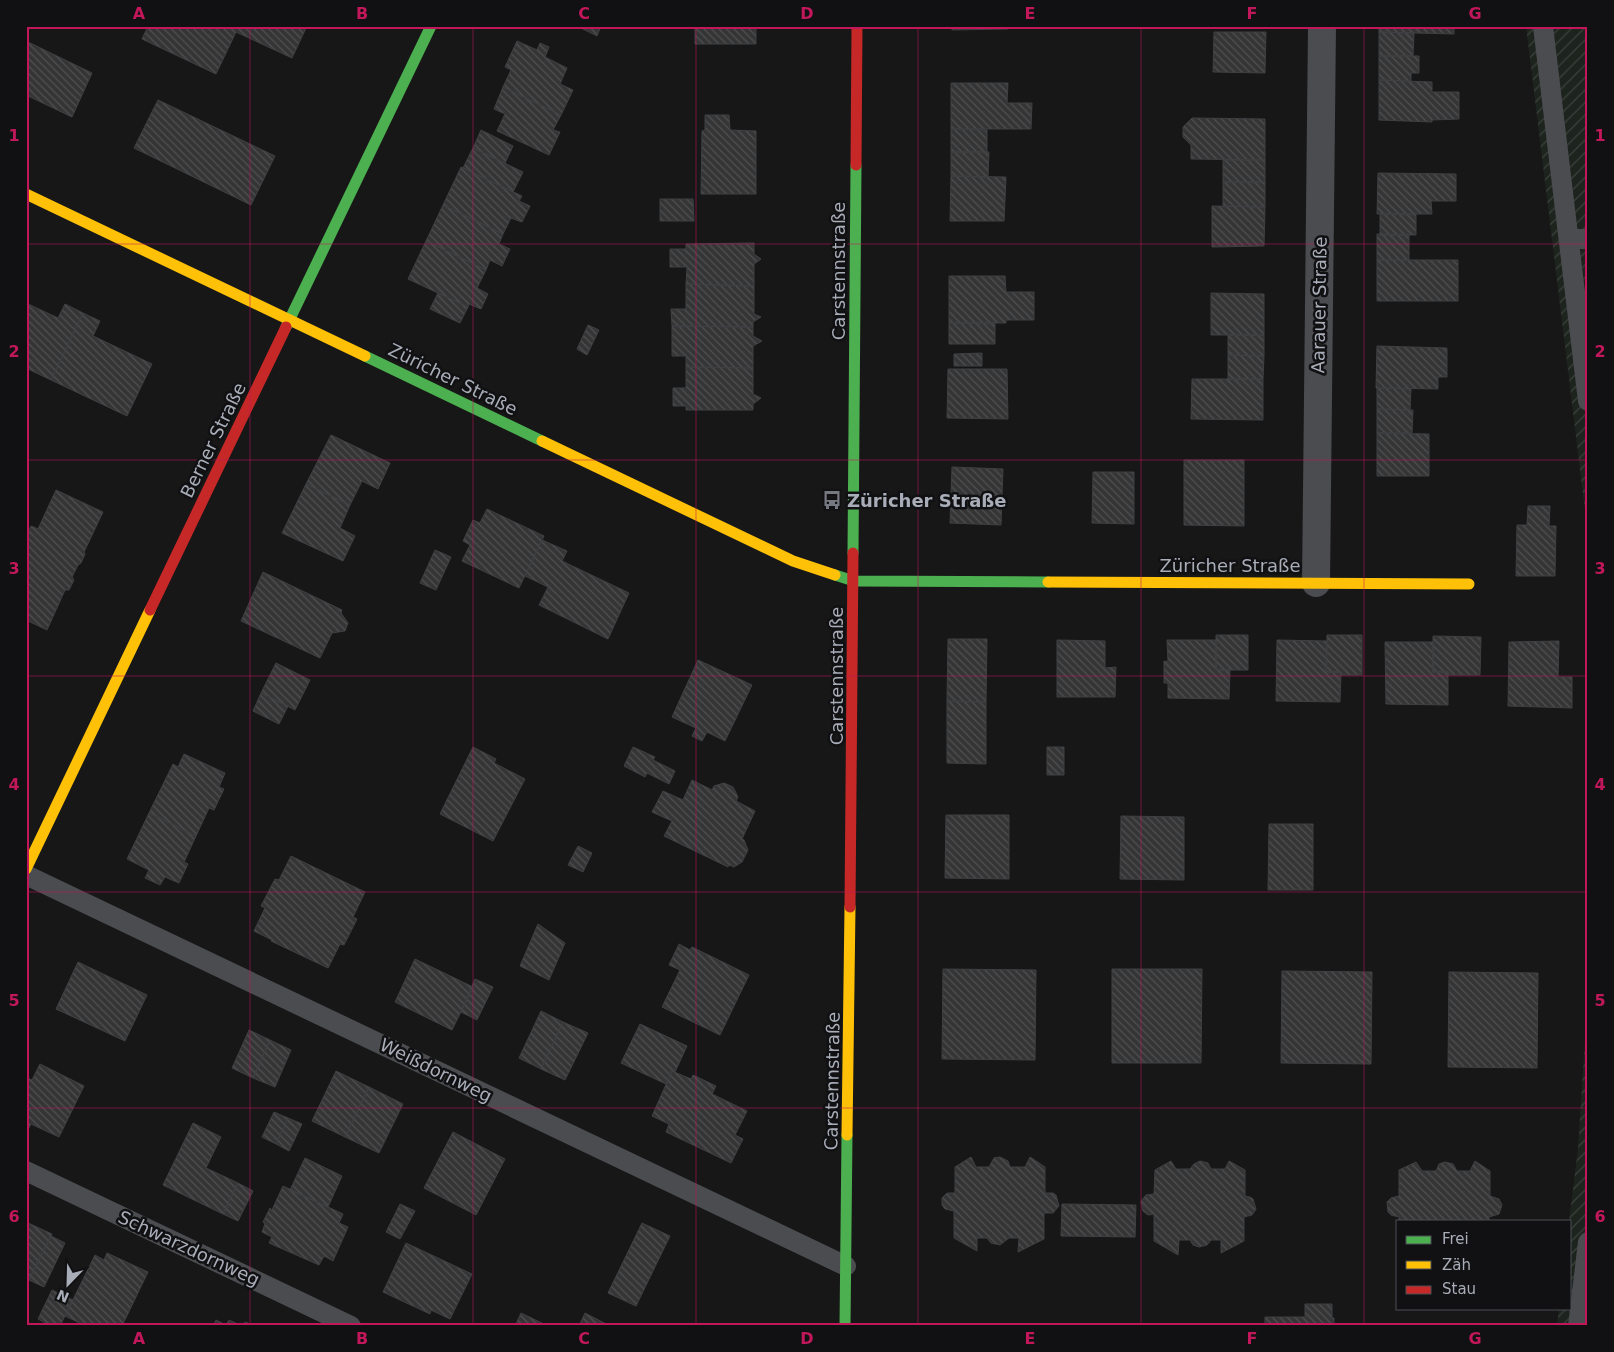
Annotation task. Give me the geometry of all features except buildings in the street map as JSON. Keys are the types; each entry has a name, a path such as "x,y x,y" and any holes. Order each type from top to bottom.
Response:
{"street":[{"name":"Berner Straße","path":"26,869 431,26"},
{"name":"Carstennstraße","path":"845,1326 854,581 857,26"},
{"name":"Aarauer Straße","path":"1316,583 1322,26"},
{"name":"Züricher Straße","path":"26,194 793,561 854,581 1470,584"}],"lane":[{"path":"1543,26 1578,239 1588,401"},
{"name":"Weißdornweg","path":"26,875 846,1266"},
{"name":"Schwarzdornweg","path":"26,1171 351,1326"},
{"path":"1578,1326 1588,1242"}],"shaded area":[{"path":"1526,26 1588,26 1588,535"},
{"path":"1588,995 1588,1326 1557,1326 1559,1310 1572,1310 1572,1220 1569,1220 1578,1148"}],"traffic: fast":[{"path":"286,327 431,26"},
{"path":"853,553 856,165"},
{"path":"365,356 542,441"},
{"path":"835,575 854,581 1048,582"},
{"path":"845,1326 847,1135"}],"traffic: slow":[{"path":"26,194 365,356"},
{"path":"542,441 793,561 835,575"},
{"path":"1048,582 1469,584"},
{"path":"26,869 150,610"},
{"path":"847,1135 850,907"}],"traffic: jam":[{"path":"856,165 857,26"},
{"path":"150,610 286,327"},
{"path":"850,907 853,553"}],"place":[{"name":"Züricher Straße","path":"832,500"}]}
